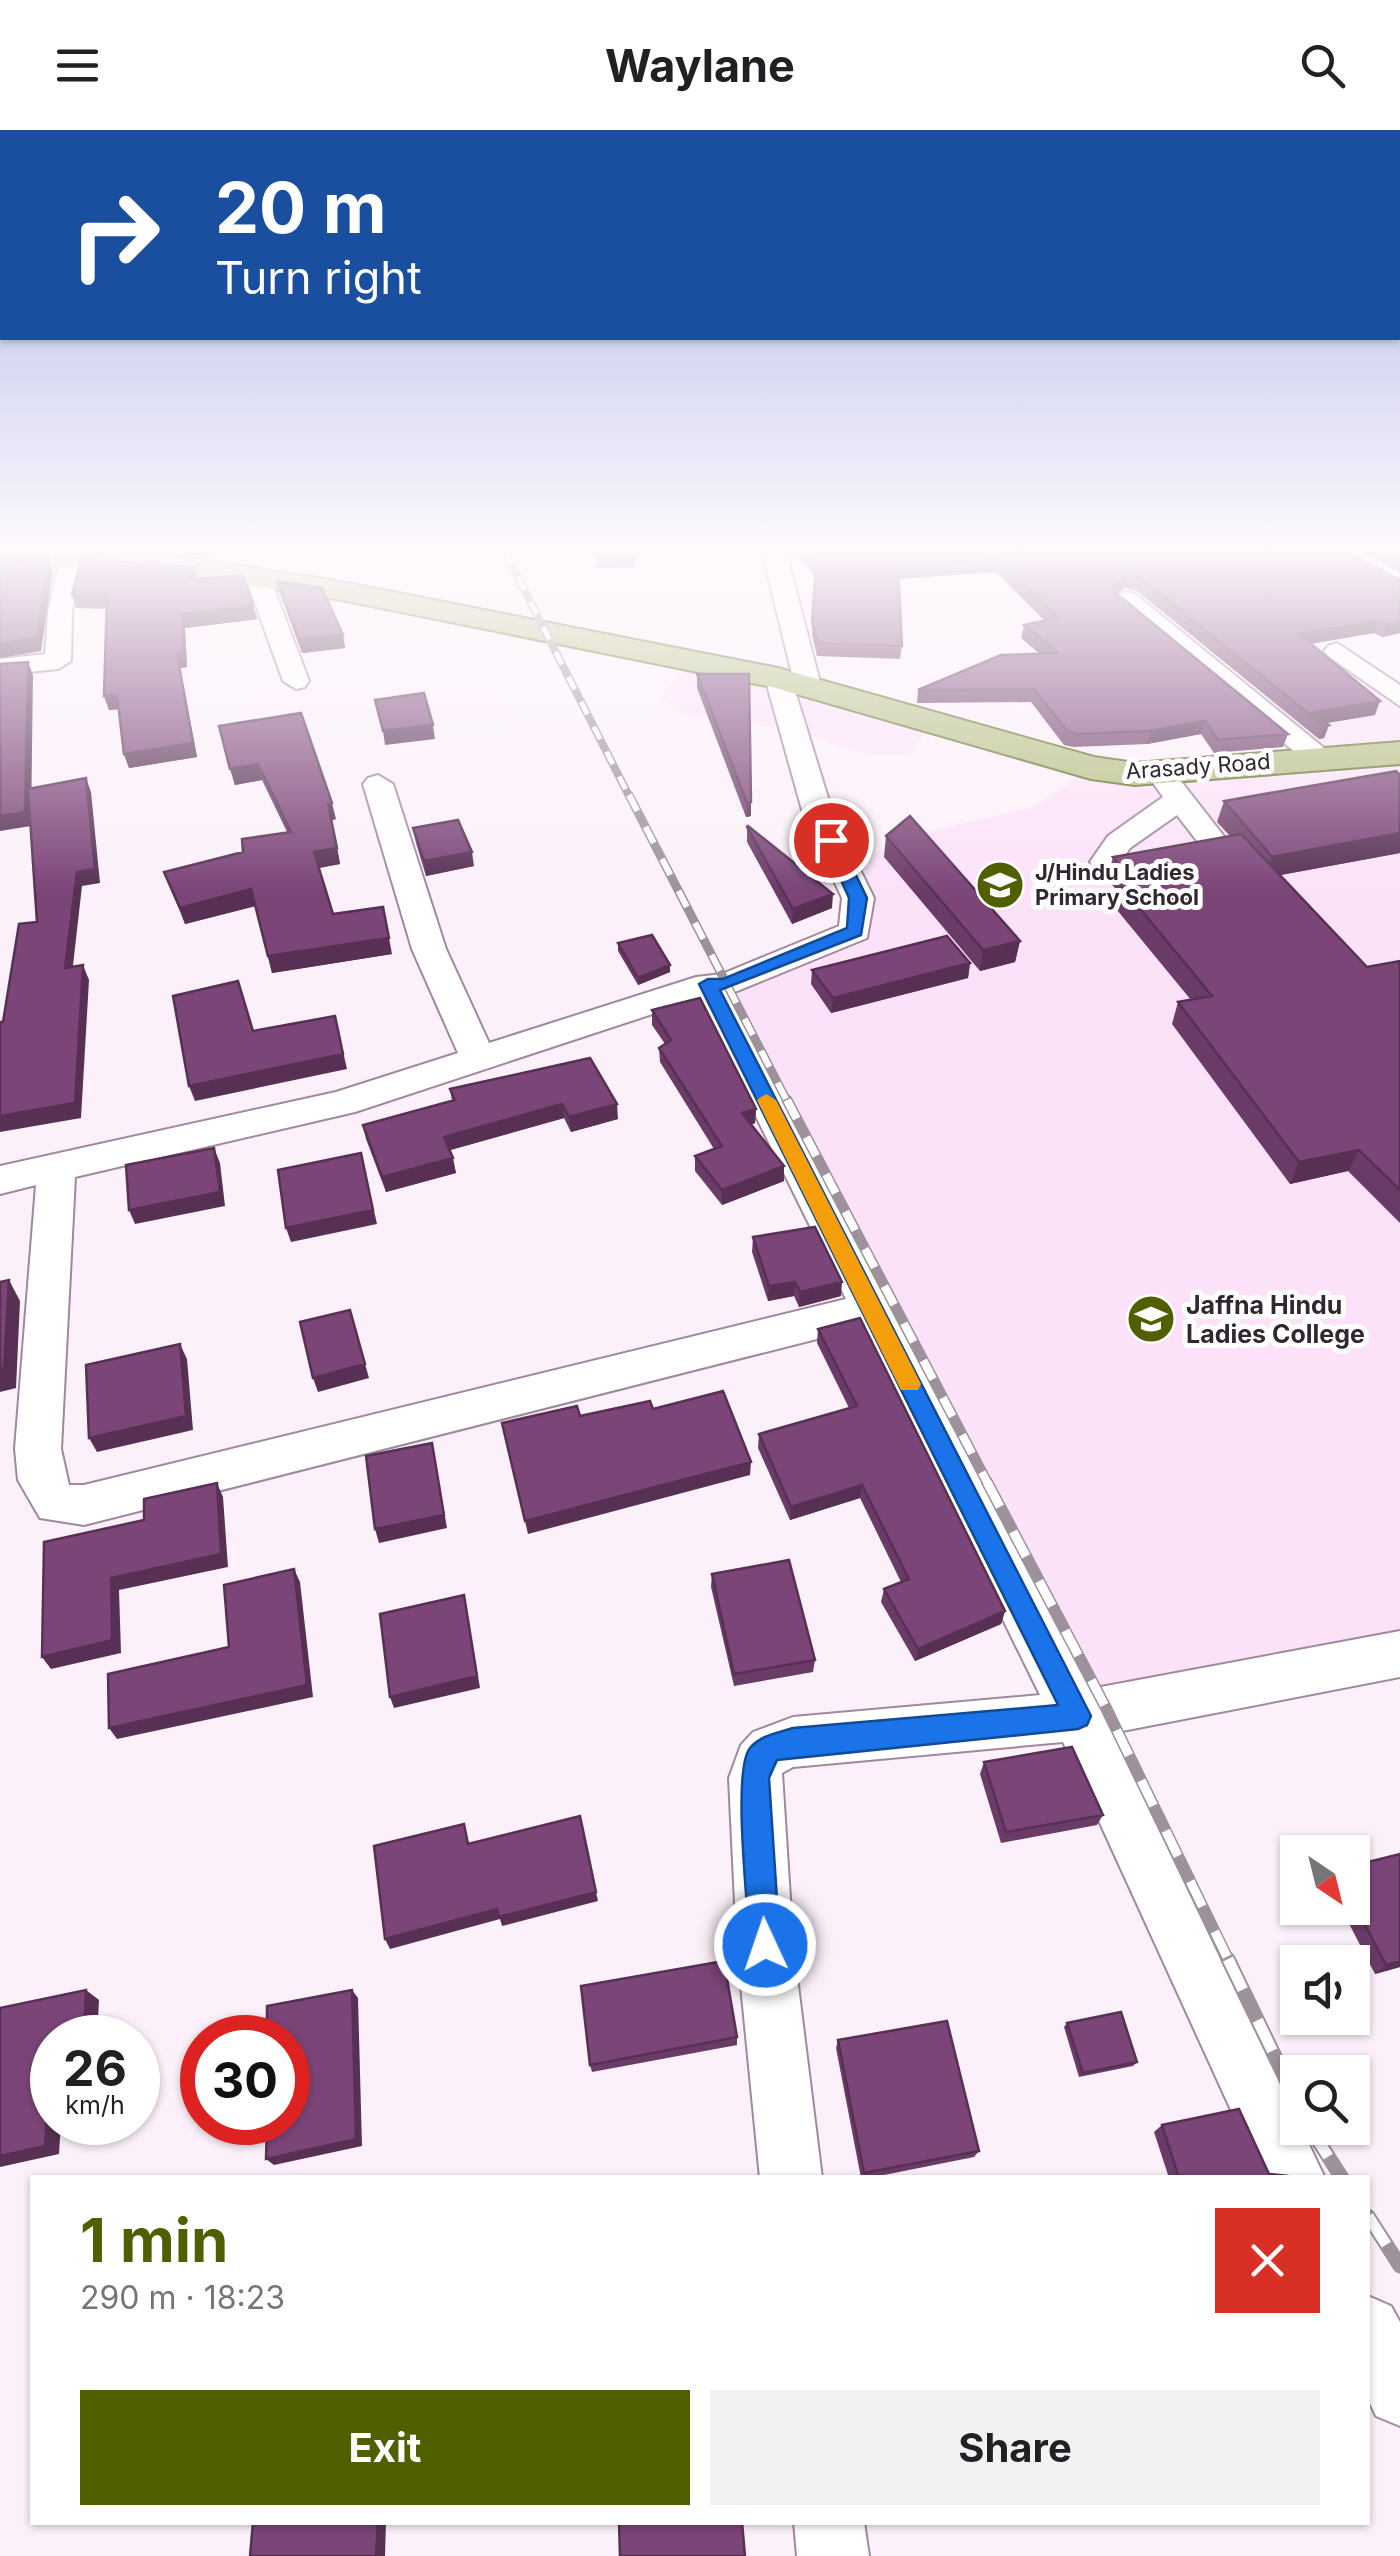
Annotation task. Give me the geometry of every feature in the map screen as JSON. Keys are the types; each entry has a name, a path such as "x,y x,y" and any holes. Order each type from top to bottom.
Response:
{"main road":[{"name":"Arasady Road","path":"709,665 793,682 1091,768 1170,786 1319,758 1400,753"}],"street":[{"path":"290,665 296,682"},
{"path":"0,1180 342,1103 708,984 726,984 855,931 858,898 819,817 791,665"},
{"path":"1206,665 1319,758"},
{"path":"1356,665 1400,698"},
{"path":"378,784 429,949 478,1058"},
{"path":"1105,862 1118,842 1170,786 1218,848"},
{"path":"708,984 1078,1716 1293,2175"},
{"path":"56,1168 38,1449 41,1480 56,1504 84,1505 337,1445 872,1309"},
{"path":"791,2175 765,1945 755,1778 758,1760 769,1749 793,1742 1078,1716 1400,1654"},
{"path":"1370,2333 1400,2392"},
{"path":"830,2525 833,2556"}],"shaded area":[{"path":"688,665 713,665 926,720 922,738 908,755 870,755 786,729 679,714 661,697"},
{"name":"Jaffna Hindu Ladies College","path":"1400,681 1400,1654 1106,1708 726,984 855,931 866,870 874,854 895,839 1032,808 1091,768 1316,758 1267,713 1269,698"}],"building":[{"path":"0,665 28,665 25,812 0,816"},
{"path":"105,665 179,665 193,743 124,754 117,695 104,696"},
{"path":"977,665 1204,665 1288,734 1218,740 1205,721 1151,731 1076,734 1067,731 1034,689 918,690"},
{"path":"1248,665 1337,665 1380,701 1312,713 1329,725 1324,726"},
{"path":"697,674 749,674 751,802 747,803"},
{"path":"424,693 433,725 383,731 375,700"},
{"path":"301,713 332,803 328,804 337,848 314,852 333,914 383,907 389,938 268,956 251,889 180,908 164,872 243,852 242,839 291,832 258,764 230,769 219,726"},
{"path":"1396,771 1400,775 1400,833 1272,857 1224,801"},
{"path":"86,778 95,869 77,872 65,968 83,965 75,1103 0,1116 0,1022 19,924 37,922 28,789"},
{"path":"910,816 1020,941 983,950 886,836"},
{"path":"458,820 472,852 424,861 413,828"},
{"path":"748,826 833,894 793,909"},
{"path":"1241,834 1367,967 1400,961 1400,1190 1359,1150 1299,1162 1178,1002 1212,996 1123,888 1136,886 1113,857"},
{"path":"652,935 670,965 638,978 618,943"},
{"path":"947,936 970,963 833,998 812,970"},
{"path":"238,981 253,1031 335,1016 343,1054 189,1086 173,996"},
{"path":"700,998 756,1109 742,1113 784,1166 722,1190 695,1156 722,1146 659,1048 671,1040 652,1010"},
{"path":"590,1058 617,1104 569,1117 562,1104 444,1137 453,1158 382,1177 363,1125 455,1100 450,1089"},
{"path":"214,1148 220,1192 129,1210 126,1165"},
{"path":"361,1153 373,1210 286,1228 278,1170"},
{"path":"815,1227 842,1282 800,1292 795,1282 769,1286 753,1237"},
{"path":"9,1280 4,1368 0,1368 0,1282"},
{"path":"350,1310 365,1364 313,1378 300,1322"},
{"path":"860,1318 1005,1611 918,1649 884,1589 909,1579 862,1485 791,1507 759,1434 857,1406 818,1329"},
{"path":"180,1344 186,1416 89,1438 86,1365"},
{"path":"723,1391 751,1462 525,1521 502,1423 577,1406 580,1416 650,1401 653,1409"},
{"path":"432,1443 444,1515 375,1529 366,1456"},
{"path":"217,1483 221,1554 111,1578 112,1640 42,1657 44,1542 144,1520 144,1499"},
{"path":"789,1560 815,1660 734,1674 712,1574"},
{"path":"294,1569 307,1685 109,1728 108,1674 229,1647 224,1585"},
{"path":"464,1595 477,1676 390,1697 380,1614"},
{"path":"1072,1747 1103,1815 1006,1832 984,1762"},
{"path":"580,1816 596,1892 499,1917 497,1909 385,1939 374,1846 464,1824 468,1844"},
{"path":"1400,1854 1400,1961 1386,1965 1365,1925 1370,1925 1370,1862"},
{"path":"724,1961 737,2037 590,2065 581,1986"},
{"path":"86,1990 85,2015 30,2015 30,2145 45,2146 0,2156 0,2008"},
{"path":"352,1990 356,2139 266,2159 266,2145 310,2145 310,2015 267,2015 267,2006"},
{"path":"1121,2012 1137,2062 1083,2073 1067,2023"},
{"path":"947,2021 979,2151 864,2173 838,2040"},
{"path":"1239,2109 1269,2174 1278,2175 1178,2175 1162,2125"},
{"path":"253,2525 378,2525 376,2556 250,2556"},
{"path":"619,2525 742,2525 745,2556 620,2556"}],"railway":[{"path":"563,665 630,798"},
{"path":"629,795 788,1103"},
{"path":"787,1100 988,1484"},
{"path":"987,1482 1106,1708 1229,1961"},
{"path":"1228,1959 1280,2067"},
{"path":"1321,2145 1340,2175"},
{"path":"1370,2219 1400,2266"}],"slow traffic":[{"path":"766,1100 909,1384"}],"place":[{"name":"J/Hindu Ladies Primary School","path":"1000,885"},
{"name":"Jaffna Hindu Ladies College","path":"1151,1319"}],"route":[{"path":"765,1945 755,1778 758,1760 769,1749 793,1742 1078,1716 708,984 726,984 855,931 858,898 831,840"}]}
